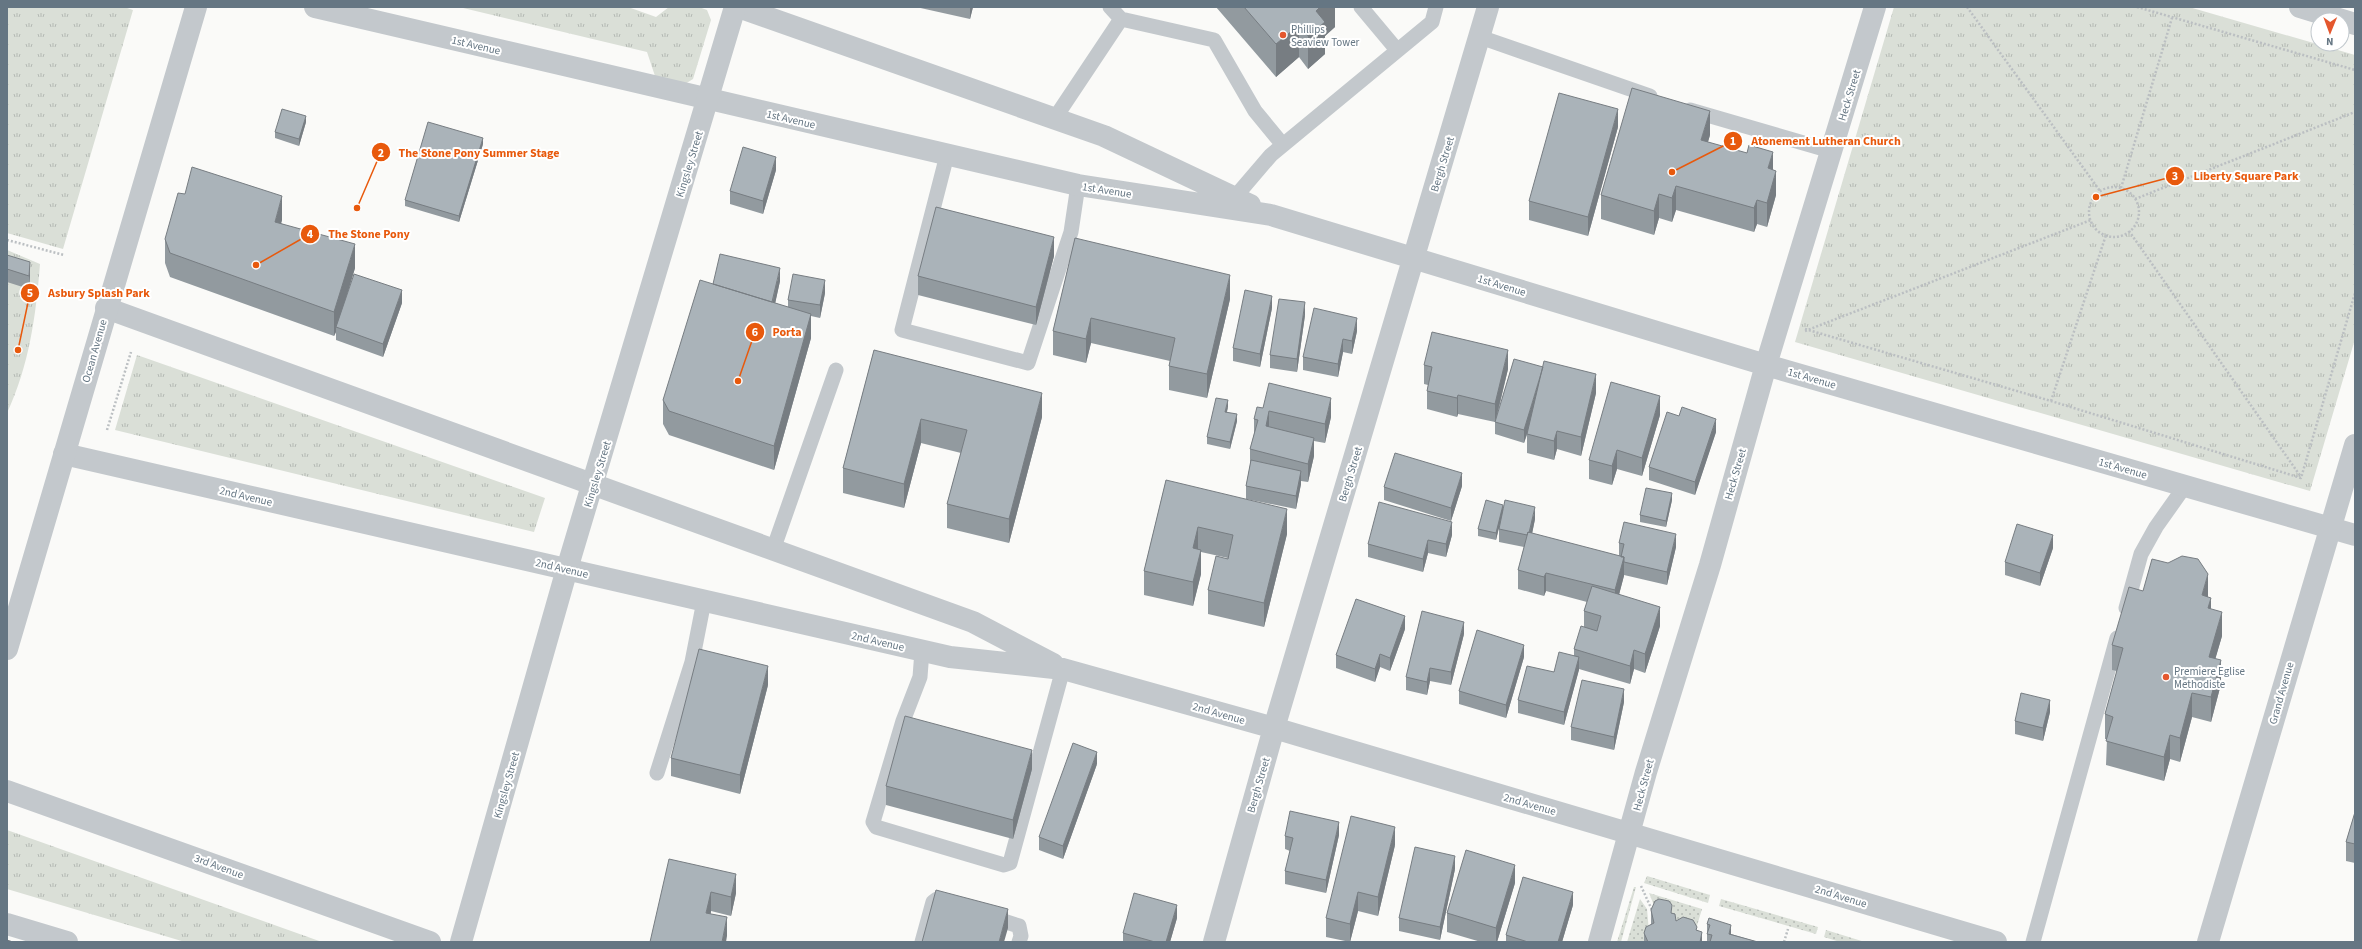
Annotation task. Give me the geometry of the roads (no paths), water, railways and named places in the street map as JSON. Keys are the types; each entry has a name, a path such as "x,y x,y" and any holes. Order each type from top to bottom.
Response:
{"street":[{"name":"Ocean Avenue","path":"7,649 106,308 196,7"},
{"name":"1st Avenue","path":"315,7 708,100 1078,185 1271,215 1766,365 2355,536"},
{"name":"1st Avenue","path":"736,7 1104,136 1271,215"},
{"name":"Kingsley Street","path":"461,942 567,569 594,485 736,7"},
{"name":"Bergh Street","path":"1214,942 1274,728 1488,7"},
{"name":"Heck Street","path":"1599,942 1646,772 1710,565 1766,365 1875,7"},
{"path":"2300,7 2355,24"},
{"name":"2nd Avenue","path":"106,308 973,622 1063,669"},
{"name":"Grand Avenue","path":"2208,942 2355,445"},
{"name":"2nd Avenue","path":"64,454 950,657 1063,669 1274,728 1996,942"},
{"name":"3rd Avenue","path":"7,791 430,942"},
{"path":"7,924 67,942"}],"lane":[{"path":"1110,7 1121,19 1214,40 1255,111 1283,145"},
{"path":"1361,7 1397,50"},
{"path":"1235,197 1271,155 1432,22 1436,7"},
{"path":"1055,118 1121,19"},
{"path":"1480,37 1662,100"},
{"path":"1677,106 1832,151"},
{"path":"947,155 902,330 1028,362 1071,232 1078,185"},
{"path":"773,550 836,370"},
{"path":"2033,942 2141,554 2156,527 2186,486"},
{"path":"657,773 692,662 704,601"},
{"path":"922,650 920,677 903,721 874,822 876,827 1004,865 1010,863 1063,669"},
{"path":"922,942 933,902 937,899 952,904"},
{"path":"974,911 1018,926 1020,939"}],"place":[{"name":"Phillips Seaview Tower","path":"1283,35"},
{"name":"Atonement Lutheran Church","path":"1672,172"},
{"name":"Liberty Square Park","path":"2096,197"},
{"name":"The Stone Pony Summer Stage","path":"357,208"},
{"name":"The Stone Pony","path":"256,265"},
{"name":"Asbury Splash Park","path":"18,350"},
{"name":"Porta","path":"738,381"},
{"name":"Premiere Eglise Methodiste","path":"2166,677"}]}
